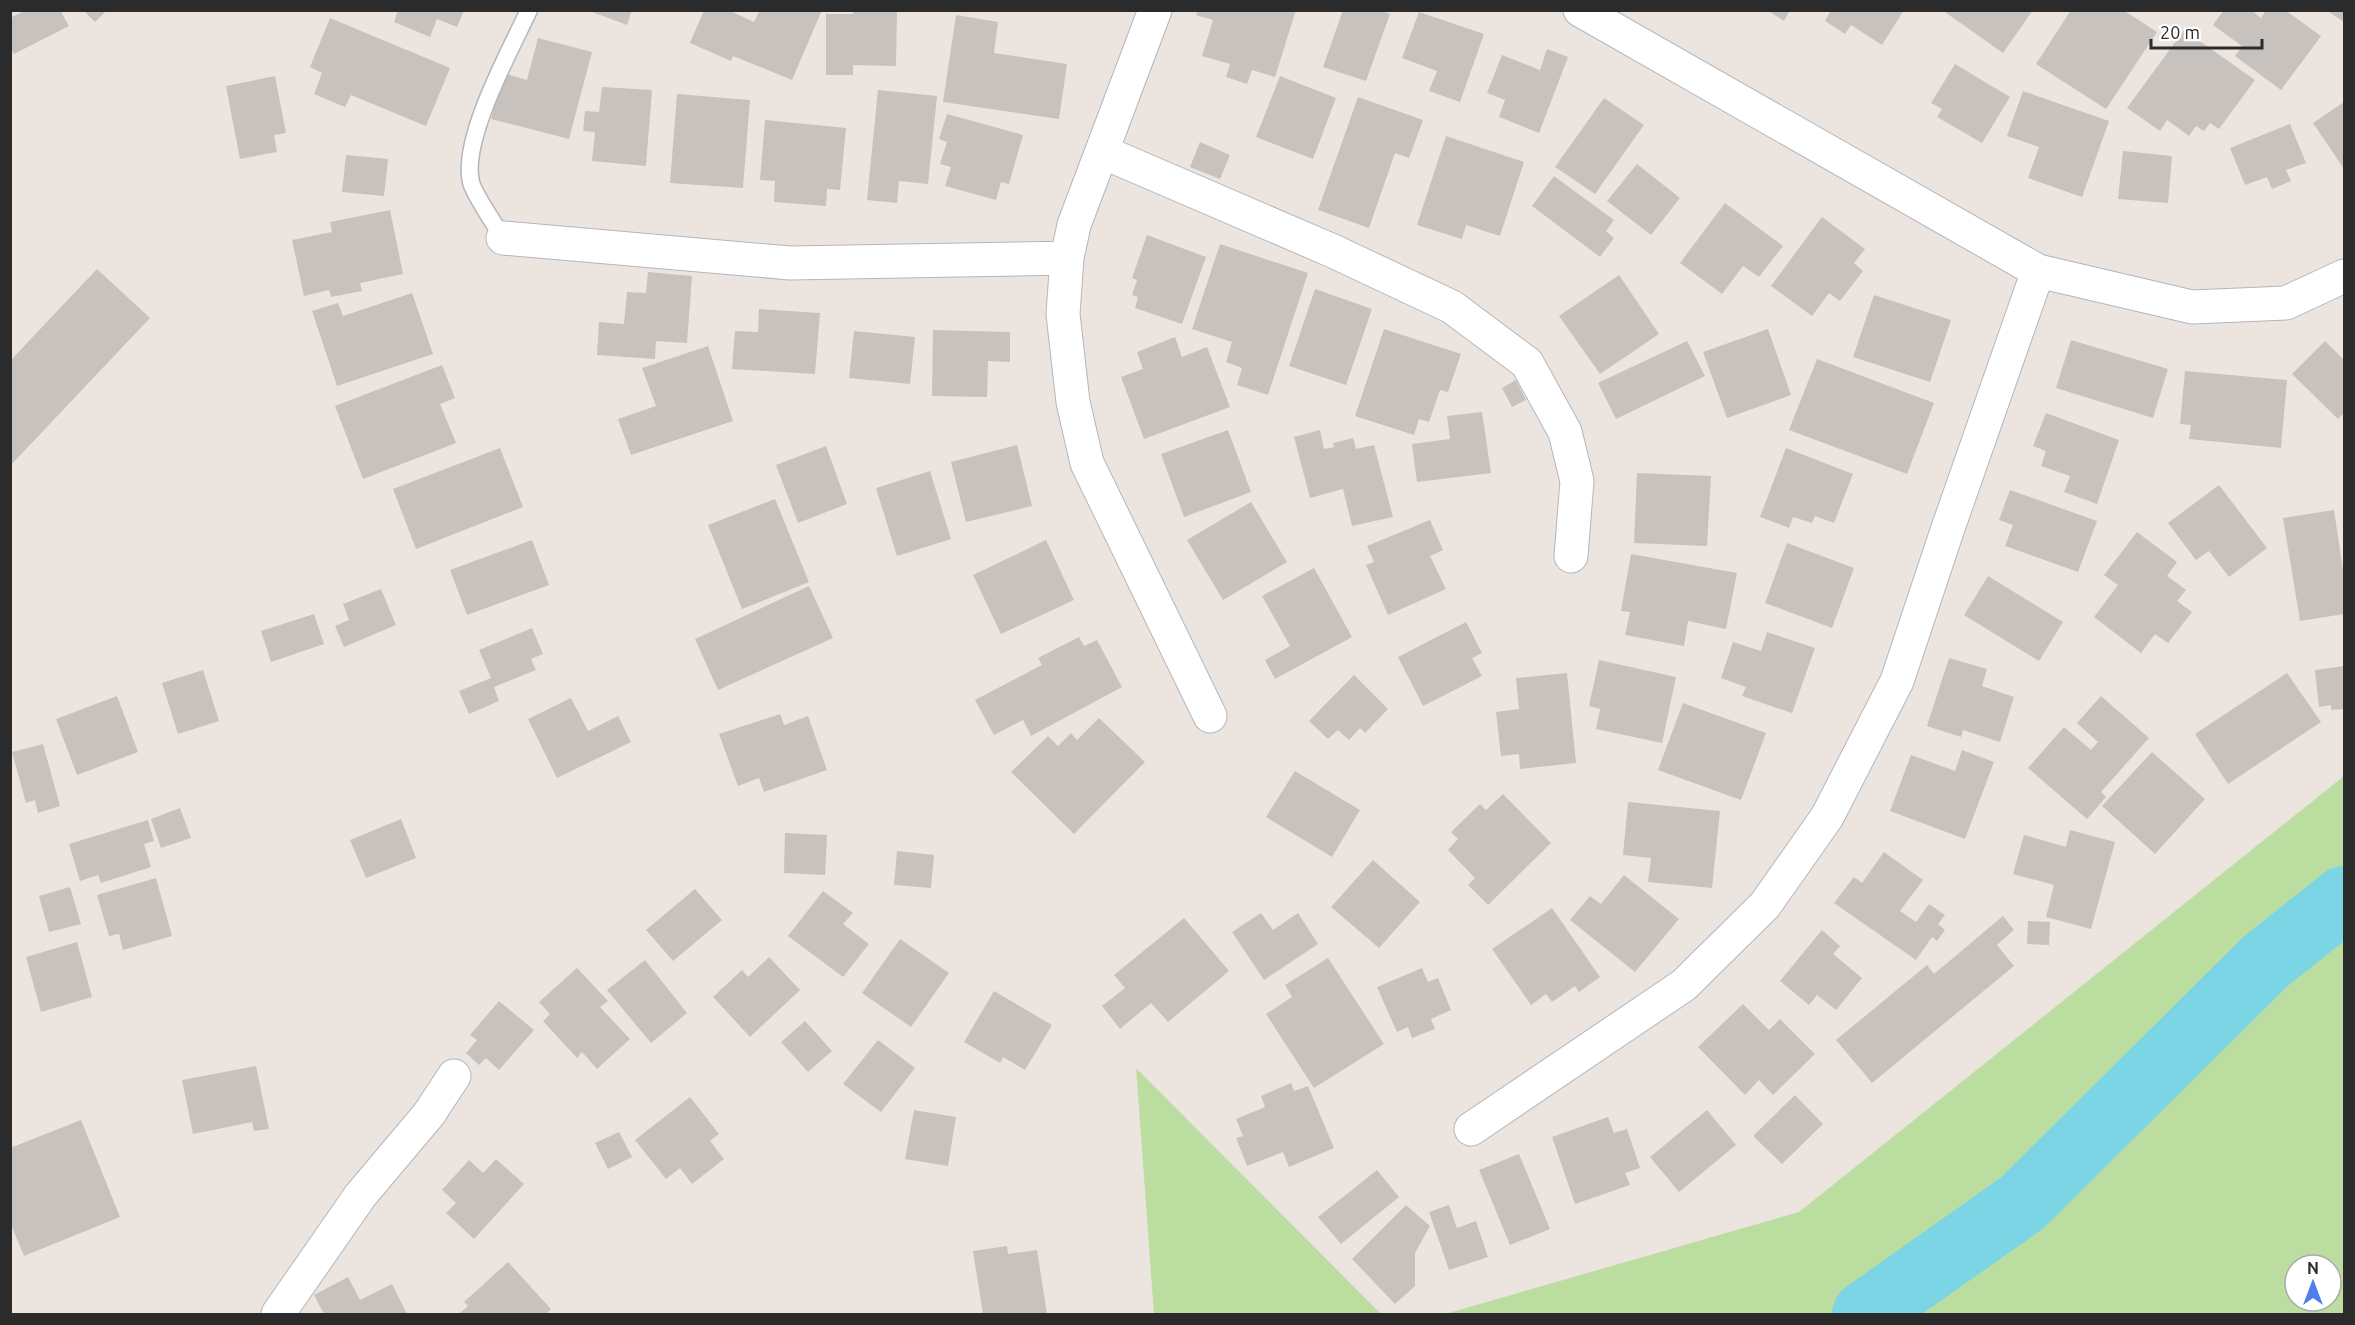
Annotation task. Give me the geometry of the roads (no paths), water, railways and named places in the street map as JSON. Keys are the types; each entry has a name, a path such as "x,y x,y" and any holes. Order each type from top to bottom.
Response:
{"street":[{"path":"1155,10 1074,225 1067,258 1063,314 1073,402 1087,463 1210,716"},
{"path":"1580,10 2038,271 2192,307 2286,303 2344,276"},
{"path":"1103,152 1333,251 1452,307 1527,363 1565,432 1577,481 1571,556"},
{"path":"503,238 789,263 1067,258"},
{"path":"1471,1129 1684,985 1765,905 1827,818 1897,681 2038,271"},
{"path":"278,1314 360,1196 429,1114 454,1076"}],"lane":[{"path":"503,238 471,183 471,156 479,118 529,10"}],"waterway":[{"path":"1865,1314 2022,1203 2266,961 2344,899"}]}
